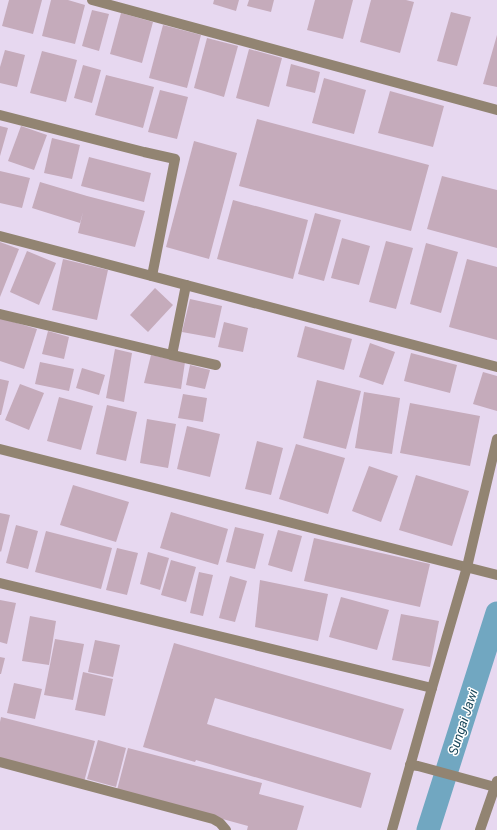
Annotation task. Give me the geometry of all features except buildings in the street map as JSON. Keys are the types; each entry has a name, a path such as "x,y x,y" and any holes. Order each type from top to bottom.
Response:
{"street":[{"path":"92,0 497,110"},
{"path":"0,115 176,159 152,276"},
{"path":"0,236 497,367"},
{"path":"172,355 186,285"},
{"path":"0,314 216,365"},
{"path":"392,830 414,765 432,688 467,567 497,439"},
{"path":"0,449 497,574"},
{"path":"0,583 432,688"},
{"path":"0,762 213,819 220,823 226,830"},
{"path":"414,765 468,780 496,784 480,830"}],"waterway":[{"name":"Sungai Jawi","path":"428,830 497,613"}]}
